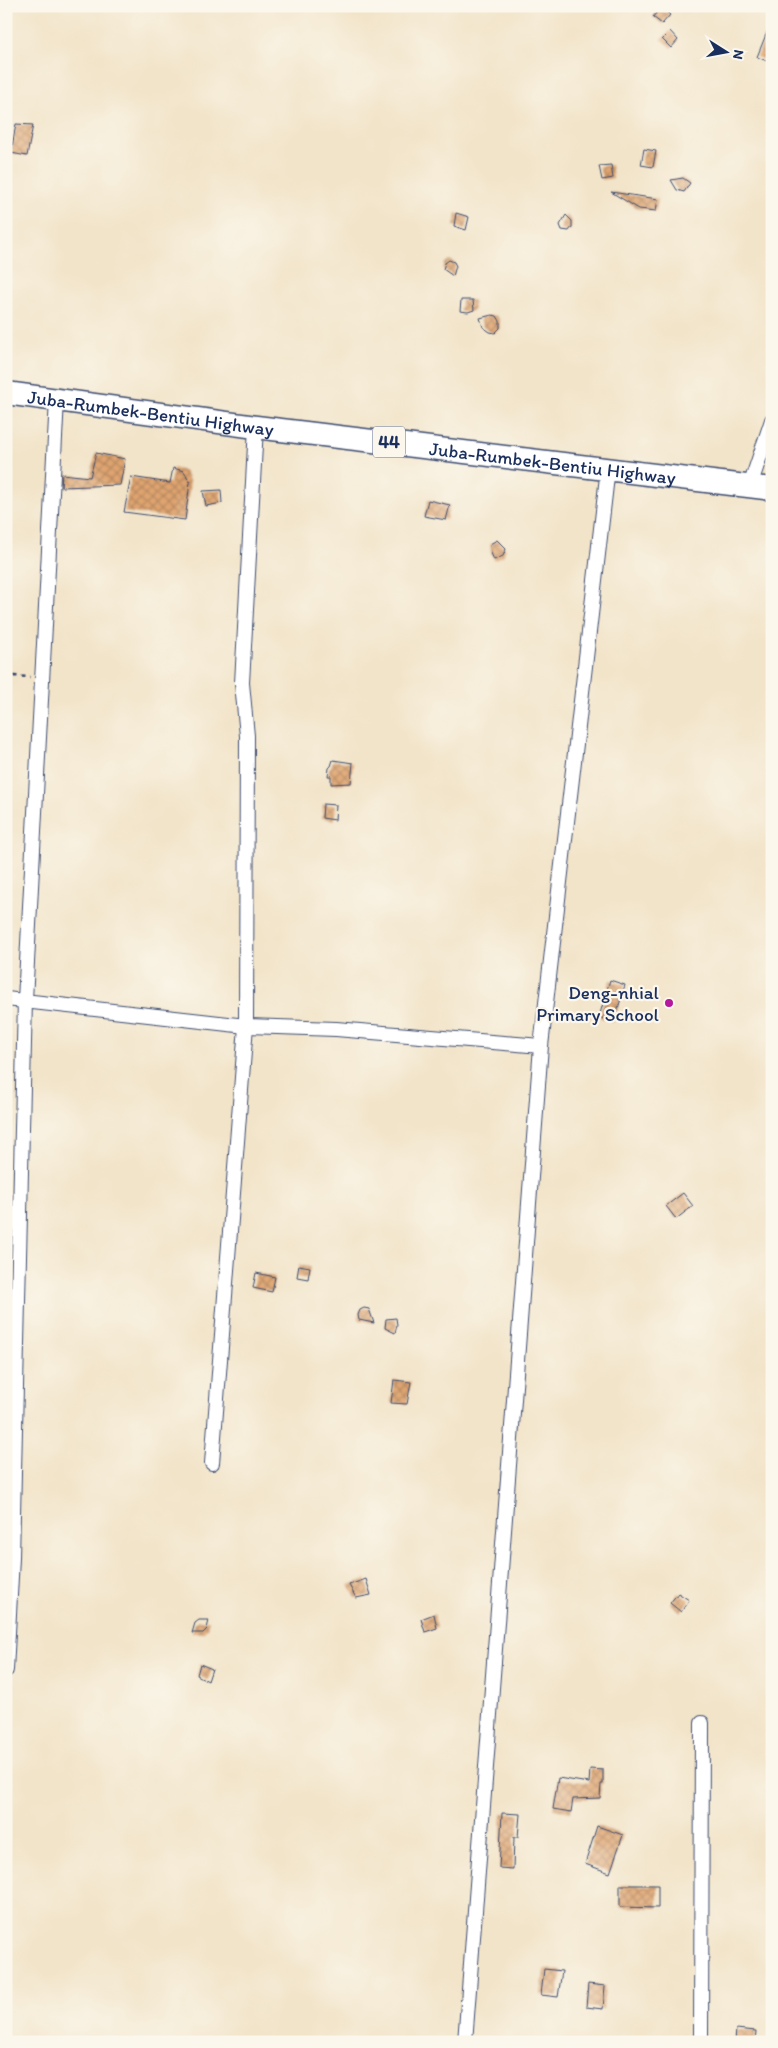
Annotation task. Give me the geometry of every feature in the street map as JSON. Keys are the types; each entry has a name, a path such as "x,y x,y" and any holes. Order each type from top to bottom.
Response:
{"main road":[{"name":"Juba-Rumbek-Bentiu Highway","path":"6,393 256,427 772,489"}],"street":[{"path":"6,1670 12,1558 25,1000 56,400"},
{"path":"750,486 772,420"},
{"path":"212,1463 246,1026 248,736 242,683 256,427"},
{"path":"465,2042 541,1046 608,468"},
{"path":"6,999 246,1026 336,1030 541,1046"},
{"path":"701,2042 702,1723"}],"path":[{"path":"6,679 15,676 41,678"}],"building":[{"path":"661,7 670,15 662,24 653,17"},
{"path":"772,22 772,63 757,57"},
{"path":"670,31 678,40 671,48 662,39"},
{"path":"16,124 33,125 27,156 11,153"},
{"path":"644,149 656,151 653,167 641,165"},
{"path":"611,165 613,178 602,180 599,166"},
{"path":"683,178 690,183 684,192 677,190 671,180"},
{"path":"611,192 658,199 656,211 639,209"},
{"path":"456,213 469,217 466,230 454,226"},
{"path":"566,215 572,221 572,227 569,231 562,230 560,225"},
{"path":"449,260 454,262 456,266 453,276 443,269 445,263"},
{"path":"461,300 473,300 474,310 468,312 460,311"},
{"path":"492,315 497,316 500,321 500,328 495,333 483,327 480,318"},
{"path":"96,453 125,459 120,485 61,487 62,474 90,477"},
{"path":"173,468 184,471 190,482 185,520 124,512 131,477 170,483"},
{"path":"221,490 222,503 206,506 203,491"},
{"path":"428,500 450,505 446,520 424,516"},
{"path":"497,540 506,549 503,556 494,560 490,544"},
{"path":"333,760 353,763 351,783 331,784 331,776 328,776"},
{"path":"323,804 336,805 335,820 322,818"},
{"path":"610,980 625,985 614,1022 599,1017"},
{"path":"683,1193 693,1206 676,1219 666,1206"},
{"path":"299,1265 310,1267 308,1279 297,1277"},
{"path":"256,1273 275,1277 272,1292 253,1288"},
{"path":"364,1308 369,1309 374,1323 359,1320 360,1310"},
{"path":"396,1318 395,1333 385,1328 386,1319"},
{"path":"394,1380 411,1382 407,1404 391,1403"},
{"path":"366,1579 371,1595 356,1598 349,1585"},
{"path":"678,1593 689,1600 681,1612 670,1603"},
{"path":"434,1614 437,1628 425,1632 421,1619"},
{"path":"199,1620 209,1620 207,1629 203,1633 192,1633 195,1623"},
{"path":"200,1664 212,1669 208,1681 197,1675"},
{"path":"590,1769 603,1770 600,1798 573,1799 571,1812 553,1809 558,1778 589,1783"},
{"path":"502,1813 520,1814 518,1837 514,1837 513,1869 499,1868"},
{"path":"597,1826 623,1835 610,1873 585,1864"},
{"path":"620,1885 658,1885 658,1908 620,1907"},
{"path":"544,1969 562,1971 558,1997 541,1995"},
{"path":"588,1984 605,1986 603,2009 586,2007"},
{"path":"736,2029 756,2031 755,2042 735,2042"}],"place":[{"name":"Deng-nhial Primary School","path":"669,1003"}]}
